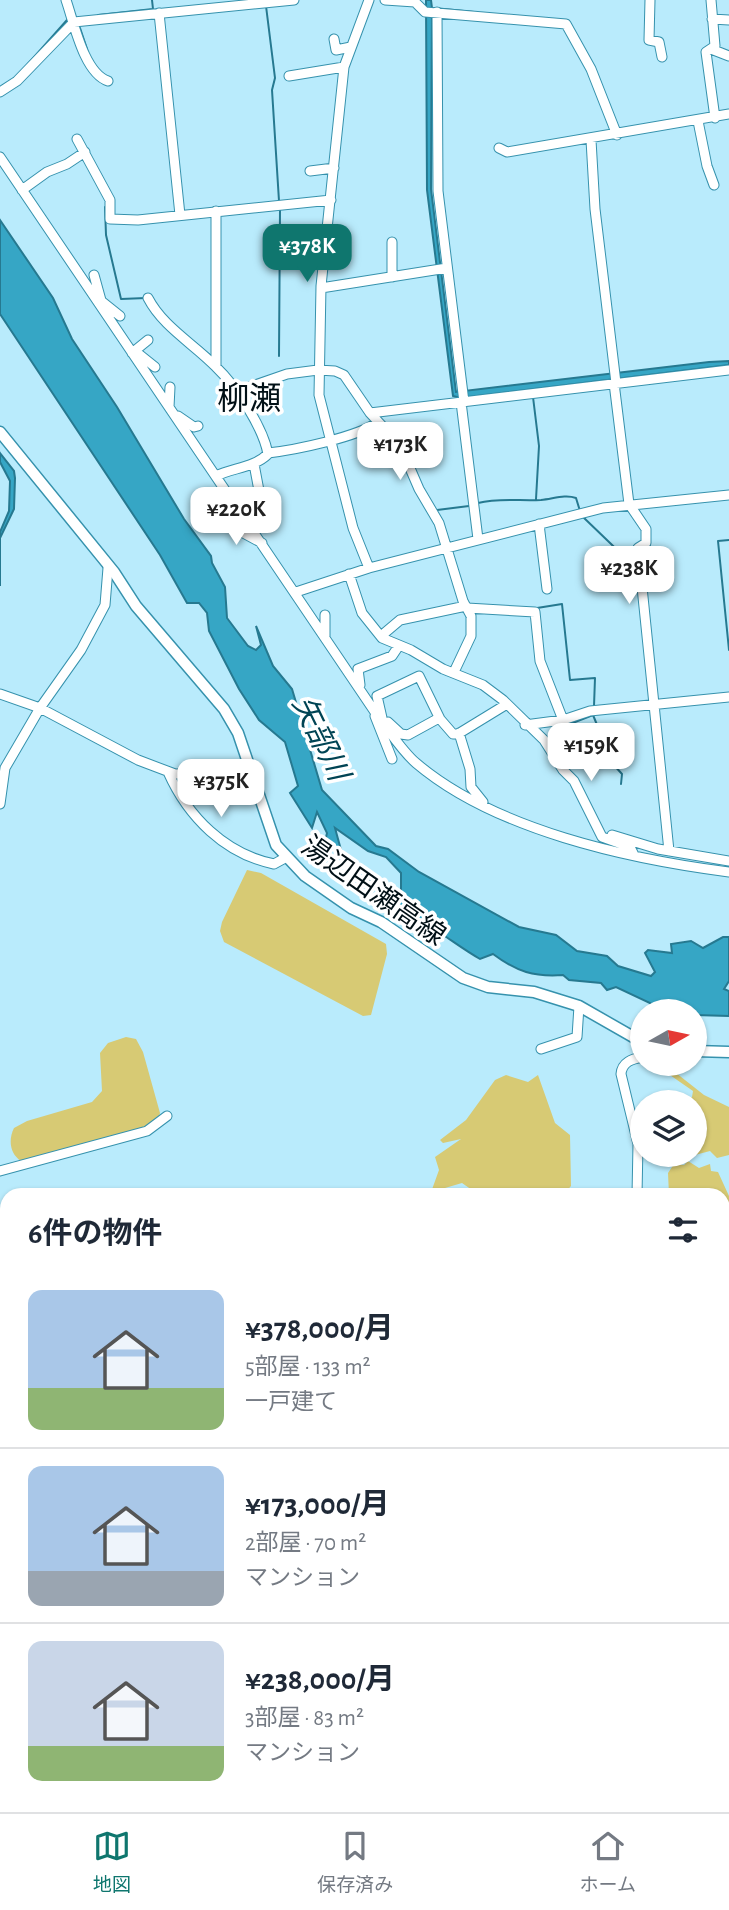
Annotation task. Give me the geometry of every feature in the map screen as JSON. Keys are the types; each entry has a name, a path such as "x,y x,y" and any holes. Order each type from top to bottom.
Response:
{"main road":[{"name":"湯辺田瀬高線","path":"0,432 174,652 224,709 238,733 268,828 285,858 305,876 351,908 381,922 463,978 488,987 534,992 579,1006 630,1034"},
{"path":"707,1051 729,1052"}],"street":[{"path":"66,0 91,69 101,78 108,80"},
{"path":"0,92 17,81 74,22 220,4 294,0"},
{"path":"369,0 344,67 321,288 318,370 319,395 353,528 369,568"},
{"path":"385,0 415,2 431,12 566,24 590,69 617,135"},
{"path":"650,0 649,40 659,42 662,57"},
{"path":"711,0 715,46 706,52 715,118"},
{"path":"431,12 441,269 463,398 478,539"},
{"path":"159,13 180,215"},
{"path":"712,19 729,20"},
{"path":"334,39 336,50 351,47"},
{"path":"711,49 729,55"},
{"path":"289,76 344,67"},
{"path":"499,148 507,152 729,114"},
{"path":"698,121 707,166 714,185"},
{"path":"77,139 110,200 110,219 138,220 331,201"},
{"path":"591,139 594,209 629,504 646,529 646,543 638,548 668,850"},
{"path":"22,190 47,172 67,164 85,152"},
{"path":"0,158 134,352 361,691 414,761 440,782 500,816 600,847 729,872"},
{"path":"310,171 334,168"},
{"path":"216,211 216,367"},
{"path":"392,242 392,277"},
{"path":"321,288 370,277 392,277 441,269"},
{"path":"94,275 100,303 120,316"},
{"path":"148,298 161,317 216,367 258,425 268,453"},
{"path":"134,352 148,340"},
{"path":"134,352 155,368"},
{"path":"235,392 287,374 318,370 344,375 370,413 400,445 419,489 439,523 445,548 471,616 471,636 454,672"},
{"path":"370,413 615,379 729,370"},
{"path":"170,387 175,413 194,427 198,426"},
{"path":"175,413 192,411"},
{"path":"216,476 232,468 254,464 268,453 306,441 331,439 364,431 378,422"},
{"path":"389,450 400,445"},
{"path":"241,513 260,496 254,464"},
{"path":"296,592 369,568 539,524 629,504 729,495"},
{"path":"223,522 262,543"},
{"path":"539,524 547,589"},
{"path":"0,804 5,768 40,708 81,650 105,605 108,568"},
{"path":"349,574 362,613 380,636 398,647 411,650 436,666 482,685 507,704 525,725 544,740 563,770 574,781 602,836 630,848 634,855"},
{"path":"380,636 400,621 467,607 535,612 540,661 563,720"},
{"path":"325,615 325,636"},
{"path":"361,691 358,669 392,656 398,647"},
{"path":"439,718 431,725 404,736 383,720 377,696 419,676 439,718 453,734 507,704"},
{"path":"0,694 40,708 138,760 168,772 191,775 251,772"},
{"path":"525,725 563,720 590,711 729,697"},
{"path":"373,708 392,759"},
{"path":"459,733 470,769 471,788 483,801 484,807"},
{"path":"168,772 187,808 234,851 250,859 274,864 285,858"},
{"path":"597,827 640,844 729,861"},
{"path":"541,1049 577,1037 579,1006"},
{"path":"630,1060 622,1068 621,1074 638,1144 637,1188"},
{"path":"0,1171 138,1134 147,1131 167,1116"}],"shaded area":[{"path":"247,870 261,873 386,944 387,954 371,1015 363,1016 224,942 220,931 222,922"},
{"path":"126,1037 136,1039 143,1052 160,1113 155,1129 21,1161 17,1158 11,1146 14,1128 27,1121 92,1102 102,1091 100,1053 108,1043"},
{"path":"506,1075 528,1082 538,1075 555,1123 570,1135 569,1188 469,1188 462,1183 433,1188 439,1170 435,1157 461,1139 443,1143 440,1140 466,1120 495,1080"},
{"path":"671,1076 680,1076 698,1090 692,1090"},
{"path":"707,1096 729,1107 729,1155 717,1158 710,1151 707,1152"},
{"path":"710,1164 711,1171 718,1172 725,1188 669,1188 668,1173 672,1167 699,1168"}],"water":[{"path":"426,0 431,0 432,8 431,189 456,392 709,362 729,361 729,365 461,398 453,396 427,190"},
{"path":"0,220 53,298 72,339 117,407 184,519 211,556 225,587 227,618 248,646 256,650 261,645 256,626 273,666 292,689 322,790 376,846 388,849 419,872 519,927 556,935 577,951 607,956 618,966 651,976 655,972 645,953 648,950 672,953 671,944 691,941 703,948 723,937 729,937 729,981 724,989 729,991 729,1016 707,1015 707,999 642,999 616,987 607,990 601,983 569,980 563,975 526,972 493,954 480,959 434,929 394,909 388,895 368,879 401,893 401,873 386,857 368,851 335,828 341,850 324,846 327,833 317,812 312,828 290,793 298,786 285,742 259,720 239,689 209,631 207,613 199,603 187,603 160,555 0,314"},
{"path":"0,453 14,471 15,478 14,509 0,538 9,511 10,481 0,462"}],"waterway":[{"path":"98,15 153,9 152,0"},
{"path":"266,6 275,78 272,90 279,201"},
{"path":"434,8 474,12"},
{"path":"28,64 67,20"},
{"path":"80,28 87,49"},
{"path":"105,207 106,235 121,299 146,298"},
{"path":"279,356 280,210"},
{"path":"193,341 211,356"},
{"path":"533,397 539,446 536,499"},
{"path":"478,503 568,496 576,498 580,511"},
{"path":"437,510 469,506"},
{"path":"582,516 636,568"},
{"path":"729,540 718,541 729,650"},
{"path":"537,608 562,604 570,680 595,678 594,706"},
{"path":"570,724 593,715 613,764 622,774 621,784"}],"district":[{"name":"柳瀬","path":"249,398"}],"water label":[{"name":"矢部川","path":"321,738"}]}
